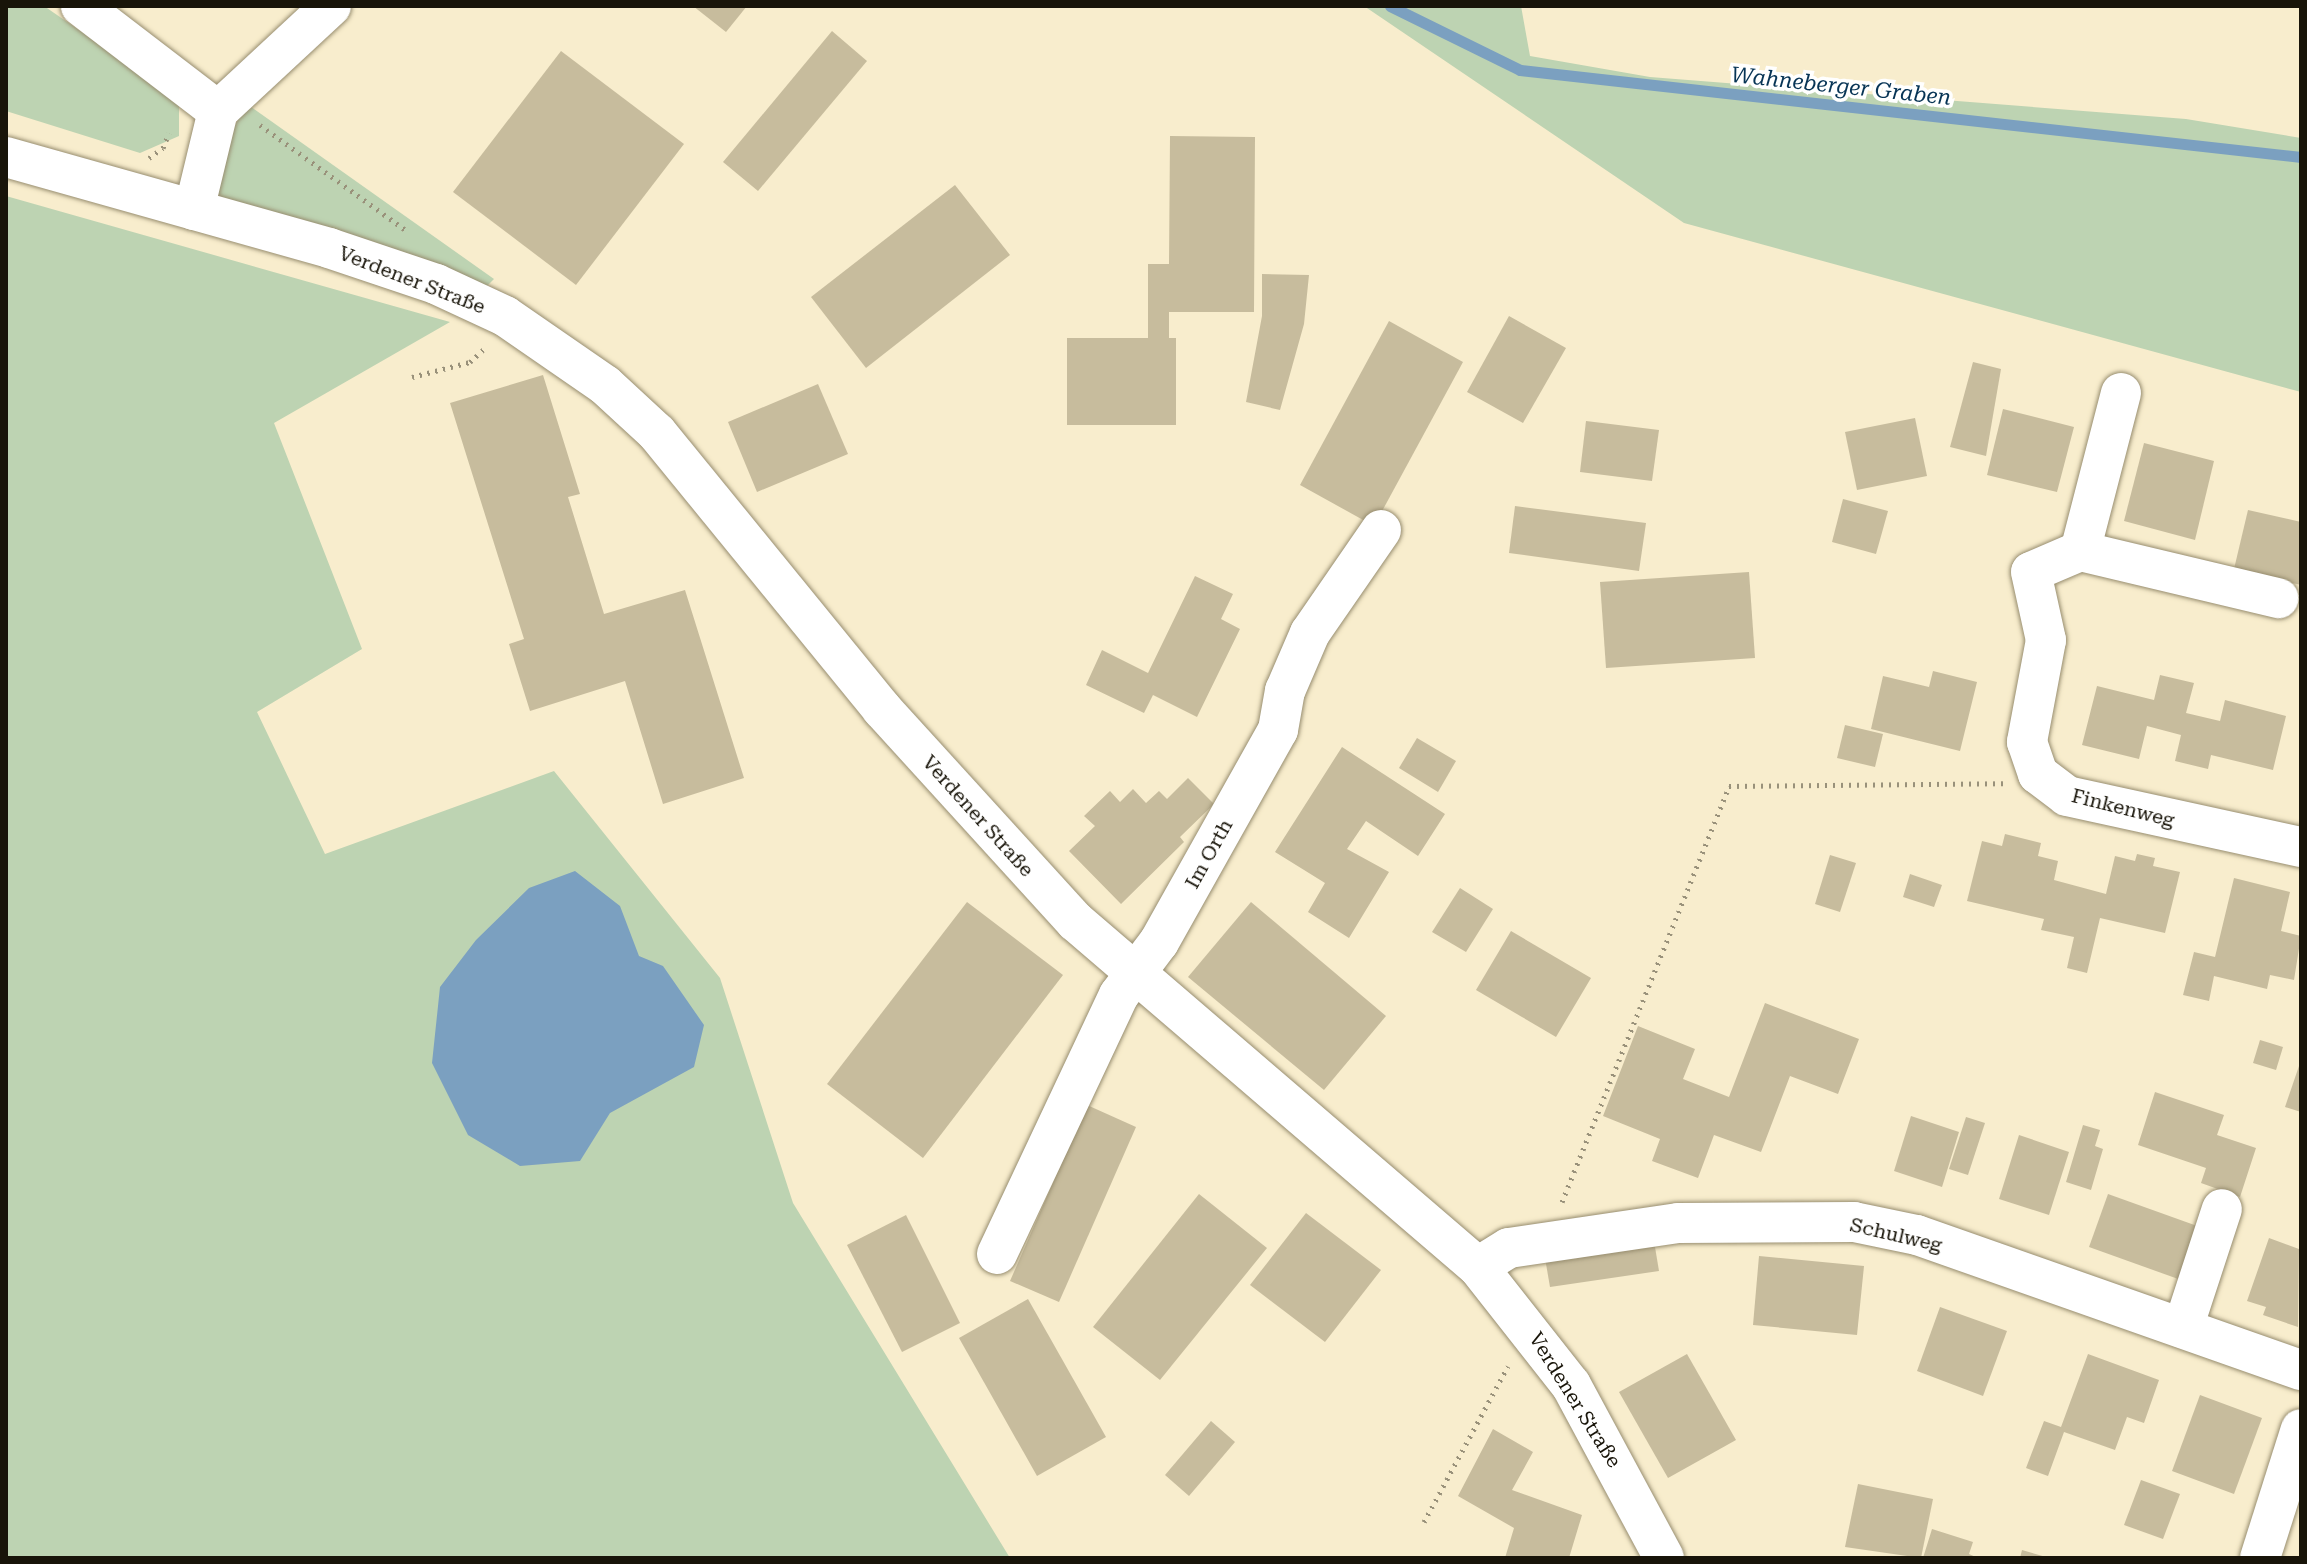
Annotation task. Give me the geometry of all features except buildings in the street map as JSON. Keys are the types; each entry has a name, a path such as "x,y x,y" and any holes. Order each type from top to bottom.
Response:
{"street":[{"path":"81,6 234,115"},
{"path":"194,210 234,115 331,6"},
{"name":"Verdener Straße","path":"6,157 194,210 436,284 505,316 605,385 657,433 725,511 882,709 999,844 1133,974 1478,1267 1571,1385 1664,1558"},
{"path":"2080,551 2121,393"},
{"name":"Im Orth","path":"997,1254 1133,974 1159,942 1278,730 1285,691 1310,633 1381,530"},
{"path":"2038,774 2027,742 2046,640 2031,572 2080,551 2278,598"},
{"name":"Finkenweg","path":"2038,774 2067,796 2301,847"},
{"path":"2183,1328 2222,1209"},
{"name":"Schulweg","path":"1478,1267 1509,1248 1721,1220 1854,1222 1917,1235 2301,1370"},
{"path":"2260,1558 2301,1429"}],"path":[{"path":"234,115 410,233"},
{"path":"136,161 163,148 170,120"},
{"path":"412,377 470,362 488,343"},
{"path":"1546,1243 1729,786 2018,783 2038,774"},
{"path":"1424,1522 1497,1382 1516,1355"}],"green space":[{"path":"6,6 44,6 179,99 179,136 140,153 6,111"},
{"path":"1364,6 1521,6 1530,56 1650,77 2186,119 2301,138 2301,392 1684,223"},
{"path":"247,104 494,279 483,290 218,199 222,149"},
{"path":"6,196 450,322 274,423 362,649 257,712 325,854 554,771 720,978 793,1203 1010,1558 6,1558"}],"water":[{"path":"575,871 620,906 639,956 663,966 704,1025 694,1067 610,1113 580,1161 520,1166 468,1135 432,1063 440,987 476,940 529,888"}],"waterway":[{"name":"Wahneberger Graben","path":"1390,6 1520,70 2301,157"}]}
